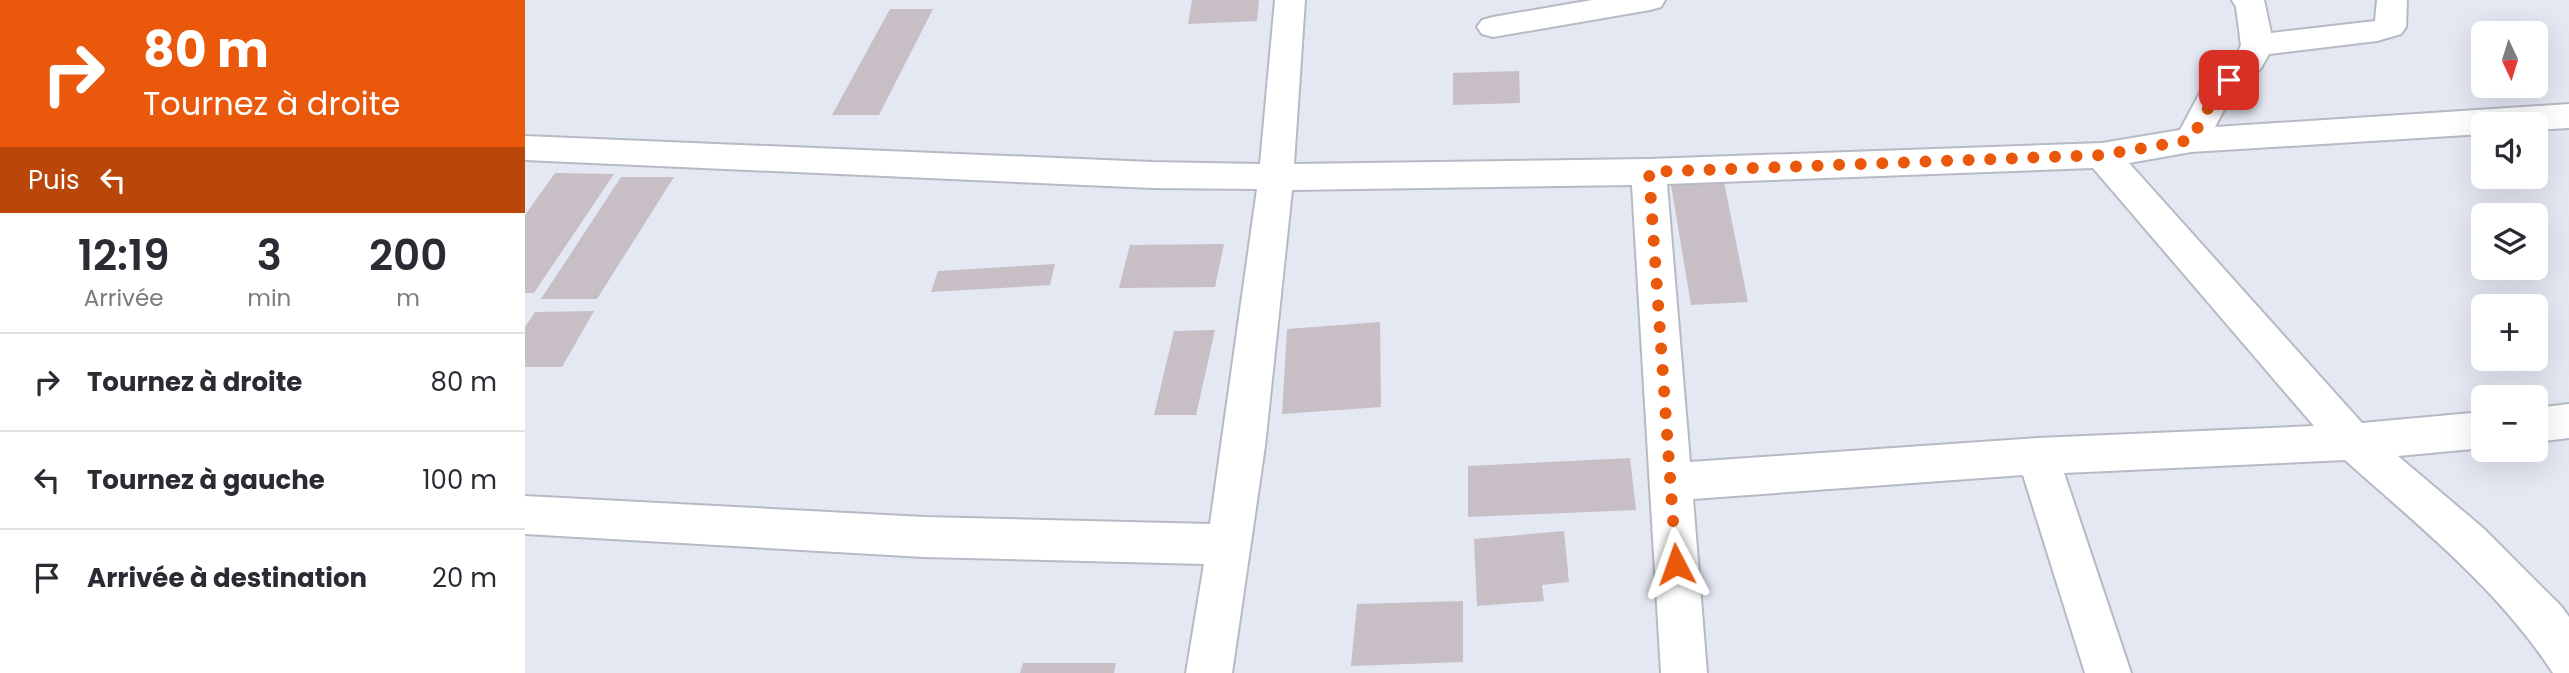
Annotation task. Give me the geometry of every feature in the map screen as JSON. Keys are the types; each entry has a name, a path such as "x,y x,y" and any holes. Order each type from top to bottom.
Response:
{"street":[{"path":"1209,673 1244,446 1276,177 1290,0"},
{"path":"1493,27 1650,0"},
{"path":"2191,140 2214,97 2250,60 2257,46 2251,4 2247,0"},
{"path":"2257,46 2377,31 2390,27 2392,0"},
{"path":"525,148 1152,175 1276,177 1649,172 2102,155 2191,140 2569,116"},
{"path":"2102,155 2353,442 2468,541 2545,621 2569,657"},
{"path":"1649,172 1684,673"},
{"path":"2548,424 2569,421"},
{"path":"1670,482 2038,456 2353,442 2471,431"},
{"path":"2038,456 2108,673"},
{"path":"525,515 924,537 1229,545"}],"building":[{"path":"1192,0 1259,0 1257,21 1188,24"},
{"path":"890,9 933,9 879,115 832,115"},
{"path":"1519,71 1520,103 1453,105 1453,73"},
{"path":"555,173 614,174 534,293 525,293 525,215"},
{"path":"621,177 674,177 597,299 541,299"},
{"path":"1724,182 1748,302 1691,305 1671,185"},
{"path":"1224,244 1215,287 1119,288 1130,245"},
{"path":"1055,264 1050,285 931,292 938,271"},
{"path":"594,311 562,367 525,367 525,327 535,312"},
{"path":"1380,322 1381,407 1282,414 1287,329"},
{"path":"1215,330 1196,415 1154,415 1174,331"},
{"path":"1630,458 1636,510 1468,517 1468,466"},
{"path":"1564,531 1569,582 1542,585 1544,601 1477,606 1474,539"},
{"path":"1463,601 1463,662 1351,666 1357,604"},
{"path":"1023,663 1116,663 1114,673 1020,673"}],"route":[{"path":"1676,564 1649,172 2102,155 2191,140 2214,97 2229,80"}]}
